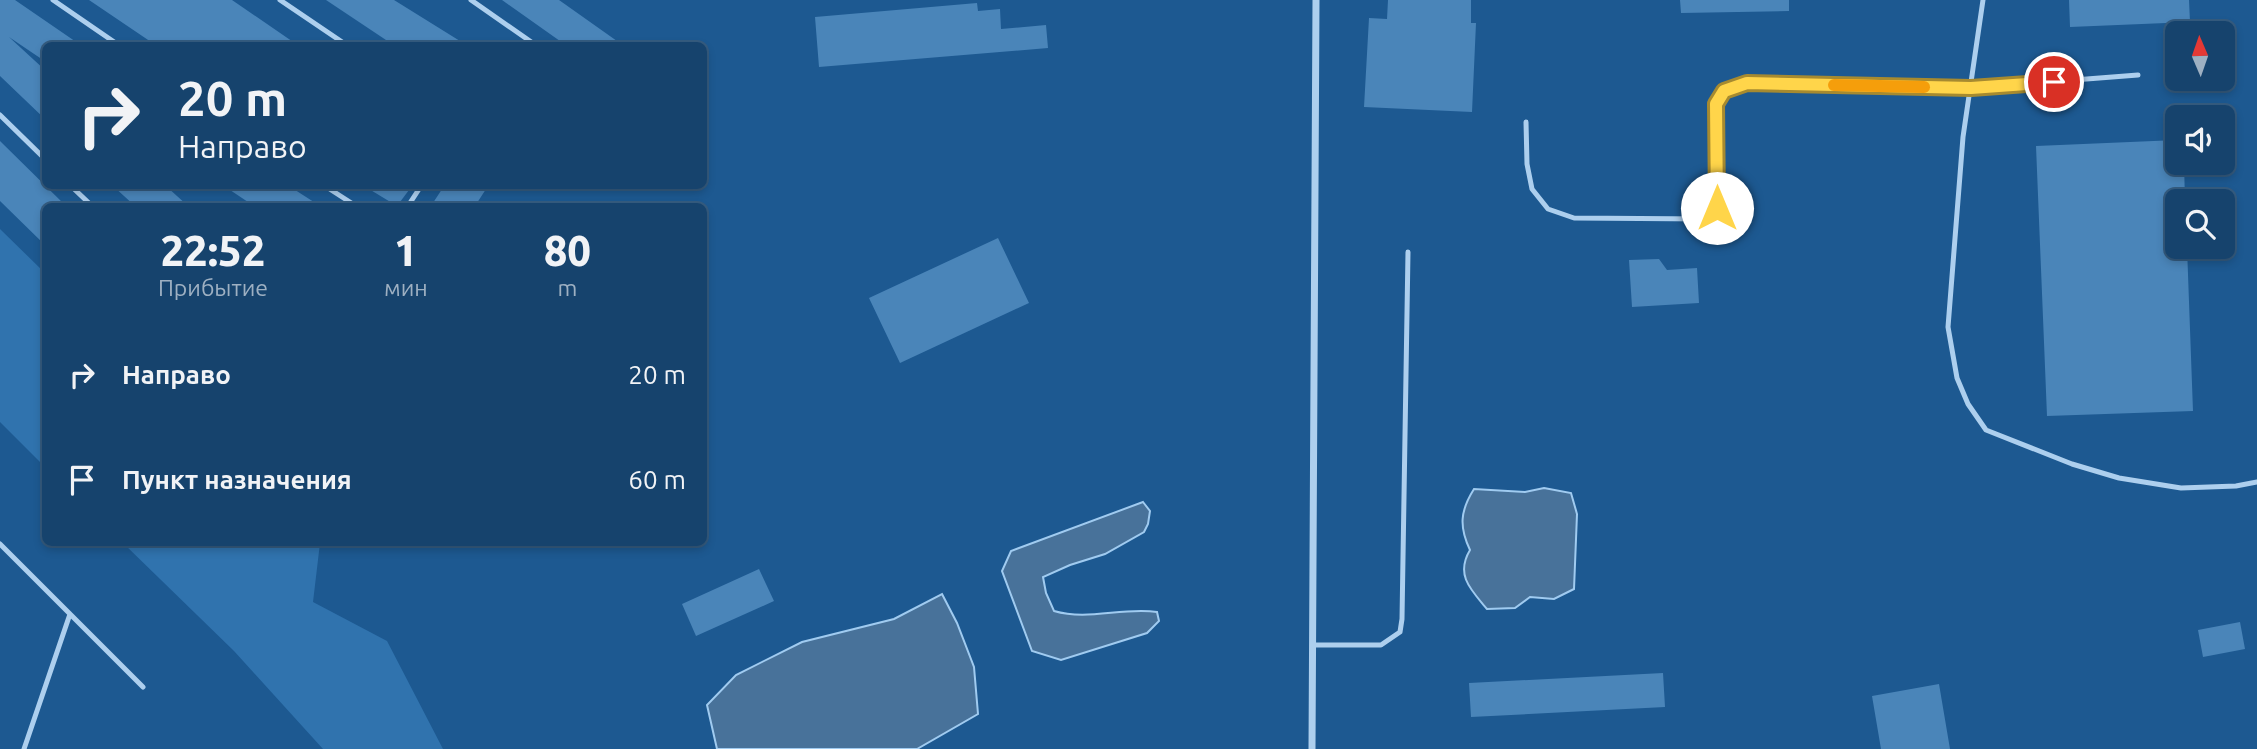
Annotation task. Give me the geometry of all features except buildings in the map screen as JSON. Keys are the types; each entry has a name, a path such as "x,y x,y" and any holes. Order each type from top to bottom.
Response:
{"street":[{"path":"1312,749 1316,0"}],"lane":[{"path":"53,0 114,42"},
{"path":"280,0 342,42"},
{"path":"471,0 531,42"},
{"path":"1983,0 1963,137 1948,327 1957,378 1968,404 1986,430 2072,464 2119,478 2180,488 2236,486 2257,482"},
{"path":"1526,122 1527,164 1532,189 1548,209 1574,218 1705,219 1717,208 1716,104 1724,91 1747,83 1971,88 2138,75"},
{"path":"0,115 42,156"},
{"path":"74,189 89,203"},
{"path":"330,189 351,203"},
{"path":"1313,645 1381,645 1400,632 1408,252"},
{"path":"0,544 143,687"},
{"path":"24,749 70,614"}],"shaded area":[{"path":"0,229 42,270 42,464 0,422"},
{"path":"1544,488 1571,493 1577,514 1574,589 1554,599 1530,597 1515,608 1487,609 1471,589 1465,575 1464,567 1470,550 1464,534 1463,519 1469,497 1474,489 1525,492"},
{"path":"1143,502 1150,511 1144,532 1105,554 1043,577 1054,611 1080,615 1157,612 1159,621 1147,633 1061,660 1032,651 1002,571 1011,551"},
{"path":"126,546 320,546 313,602 387,641 443,749 323,749 234,651"},
{"path":"942,594 974,667 978,714 917,749 717,749 707,705 736,675 802,642 894,619"}],"slow traffic":[{"path":"1834,85 1924,87"}],"route":[{"path":"1717,208 1716,104 1724,91 1747,83 1971,88 2054,82"}]}
